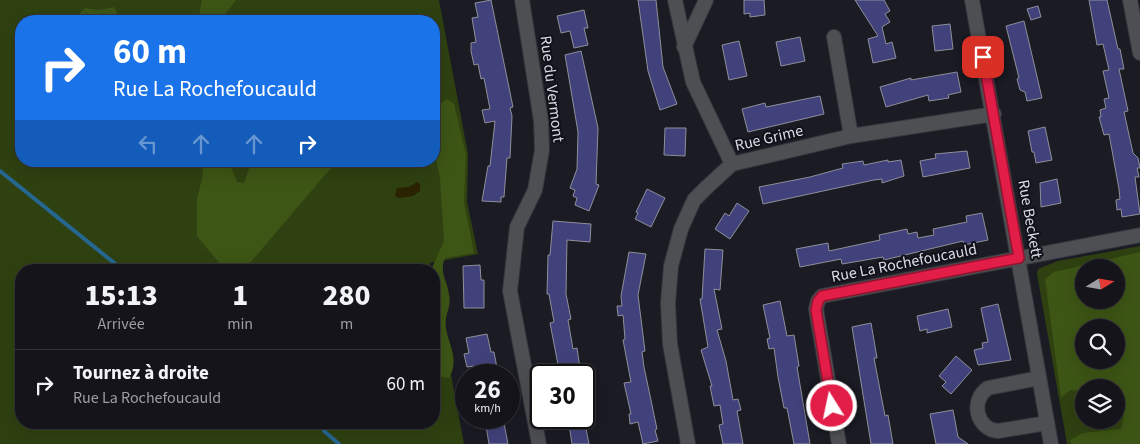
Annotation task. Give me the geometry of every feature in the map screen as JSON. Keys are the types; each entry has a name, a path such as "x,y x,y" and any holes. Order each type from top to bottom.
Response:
{"street":[{"name":"Rue du Vermont","path":"522,0 541,121 542,150 535,190 517,226 510,290 539,444"},
{"path":"676,0 684,47 693,82 732,164"},
{"path":"684,47 706,0"},
{"name":"Rue Beckett","path":"972,0 994,114 1051,444"},
{"path":"1130,0 1140,53"},
{"path":"834,37 851,136"},
{"name":"Rue Grime","path":"688,444 670,344 668,303 671,266 681,229 694,200 732,164 851,136 994,114"},
{"name":"Rue La Rochefoucauld","path":"839,444 816,310 818,301 822,296 1140,235"},
{"path":"1039,378 988,388 982,392 978,400 977,409 983,425 990,431 998,432 1047,423"}],"green space":[{"path":"0,0 439,0 468,154 467,202 478,254 430,264 15,264 15,429 440,429 440,316 455,396 455,429 461,429 464,444 0,444"},
{"path":"202,0 236,0 226,15 199,15"},
{"path":"114,7 117,12 116,15 78,15 85,8 99,10"},
{"path":"447,99 454,104 466,155 464,202 474,253 445,258 443,264 443,273 450,301 446,326 454,362 449,378 440,376 440,264 434,264 444,241 438,167 440,167 440,104"},
{"path":"202,167 230,167 237,182 244,183 250,167 332,167 249,264 220,264 197,236 197,199 203,174"},
{"path":"1140,246 1140,444 1067,444 1037,274 1038,269 1058,261"},
{"path":"1140,252 1140,444 1071,444 1070,440 1083,433 1125,429 1125,379 1075,379 1075,390 1070,390 1061,398 1045,279 1054,272 1075,267 1075,309 1125,309 1125,259 1110,259"}],"sand":[{"path":"417,182 420,184 420,191 413,196 399,198 395,196 397,188 409,187"}],"building":[{"path":"491,0 513,107 510,108 512,116 510,158 507,158 504,197 501,197 501,202 482,201 488,166 490,166 495,121 485,123 482,110 490,109 484,78 481,79 478,64 474,65 471,51 471,43 476,42 472,18 478,17 475,3"},
{"path":"638,0 656,0 663,67 677,104 660,110 648,71"},
{"path":"744,0 764,0 765,15 750,17 750,13 744,14"},
{"path":"855,0 884,0 890,11 885,14 890,22 882,27 886,44 892,42 896,58 873,63 868,39 878,36"},
{"path":"1089,0 1107,0 1118,49 1120,49 1124,69 1119,69 1128,111 1124,112 1133,153 1138,158 1140,168 1137,168 1139,177 1135,177 1140,214 1122,217 1121,209 1117,210 1116,200 1120,199 1119,189 1109,134 1104,135 1099,117 1101,117 1100,110 1106,108 1104,99 1109,98 1103,71 1109,70 1103,44 1097,45"},
{"path":"1038,6 1041,17 1031,20 1027,9"},
{"path":"584,10 588,28 584,28 588,45 574,48 570,31 561,33 557,16"},
{"path":"1024,21 1042,98 1027,101 1025,92 1020,90 1017,79 1019,78 1006,26"},
{"path":"950,24 953,49 935,51 932,26"},
{"path":"800,37 805,61 781,66 776,42"},
{"path":"739,41 747,76 729,80 722,45"},
{"path":"581,51 598,128 596,184 599,185 589,211 575,205 577,198 573,196 575,190 570,188 577,169 578,132 565,55"},
{"path":"957,72 961,92 948,95 949,98 929,101 928,95 886,107 880,87 911,78 911,80"},
{"path":"820,96 824,114 748,132 742,109 765,103 766,107"},
{"path":"1045,127 1052,160 1036,163 1028,131"},
{"path":"665,128 686,128 685,156 664,155"},
{"path":"967,151 970,168 923,177 920,161 936,158 935,154"},
{"path":"888,160 888,162 901,160 904,176 882,183 882,179 874,180 763,204 759,187 843,168 842,164 863,161 864,165"},
{"path":"1057,179 1061,203 1041,207 1040,183"},
{"path":"647,189 665,198 651,227 635,219 638,213 636,212"},
{"path":"737,203 749,211 730,239 715,229 725,213 729,216"},
{"path":"982,213 988,240 964,245 963,241 884,260 883,257 842,264 841,259 800,267 796,249 828,243 829,251 880,240 879,235 907,229 908,234 917,232 918,238 934,235 933,229 967,222 966,216"},
{"path":"553,221 591,224 590,242 567,240 566,294 571,319 568,320 573,349 577,348 579,364 558,364 550,323 554,322 549,294 547,294 548,255 550,255"},
{"path":"705,249 723,250 720,290 714,289 722,329 717,330 726,361 733,400 738,399 741,410 737,411 743,444 723,444 719,425 723,424 720,405 714,406 710,386 712,386 701,350 708,347 700,299 702,299"},
{"path":"629,252 646,254 638,295 645,351 642,352 644,367 658,441 643,444 638,422 630,424 629,414 631,414 624,383 631,382 623,340 625,339 623,315 618,316 617,306 622,306 621,296"},
{"path":"480,265 481,280 484,280 484,308 464,308 463,266"},
{"path":"780,301 787,336 794,335 799,366 797,367 810,444 794,444 787,408 784,408 774,348 769,349 767,339 770,338 763,305"},
{"path":"998,304 1011,360 978,365 974,350 983,348 982,343 988,342 981,308"},
{"path":"948,309 952,327 927,333 927,329 920,331 917,316"},
{"path":"871,323 877,358 874,358 885,416 888,415 893,444 871,444 852,327"},
{"path":"487,334 496,364 466,364 464,354 469,353 466,338"},
{"path":"956,356 972,370 951,394 942,386 946,382 939,376"},
{"path":"953,410 958,437 968,444 936,444 930,414"},
{"path":"486,429 505,429 508,444 489,444"},
{"path":"570,429 586,429 589,444 572,444"}],"waterway":[{"path":"0,171 116,264"},
{"path":"324,431 339,444"}],"route":[{"path":"832,406 816,310 818,301 822,296 1019,258 983,57"}]}
